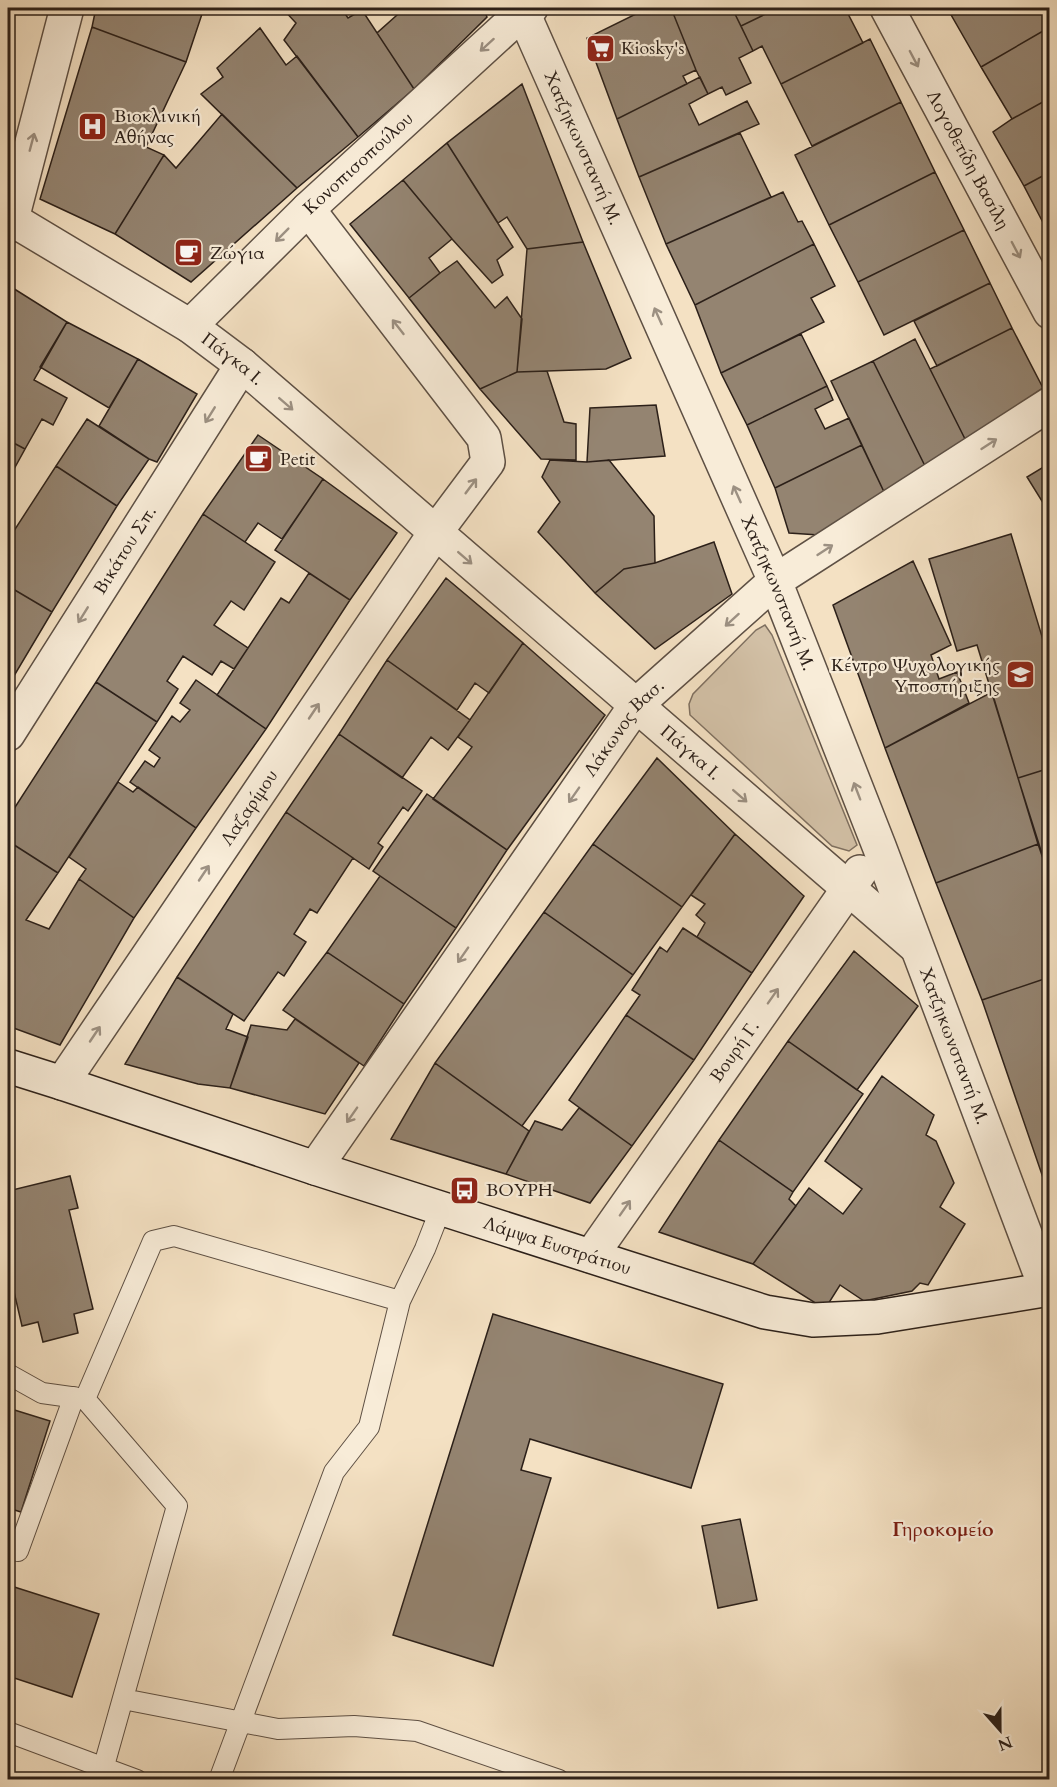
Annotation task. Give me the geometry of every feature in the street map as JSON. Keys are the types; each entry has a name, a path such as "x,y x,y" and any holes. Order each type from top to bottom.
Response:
{"street":[{"path":"9,221 67,8"},
{"name":"Λογοθετίδη Βασίλη","path":"887,8 1050,312"},
{"name":"Κονοπισοπούλου","path":"190,326 308,209 525,9"},
{"name":"Χατζηκωνσταντή Μ.","path":"525,9 776,581 1048,1289"},
{"path":"308,209 484,438 488,462 435,532"},
{"name":"Πάγκα Ι.","path":"9,221 190,326 242,365 917,948"},
{"name":"Βικάτου Σπ.","path":"8,734 242,365"},
{"name":"Λάκωνος Βασ.","path":"315,1168 636,705 776,581 1050,404"},
{"name":"Λαζαρίμου","path":"62,1083 435,532"},
{"name":"Βουρή Γ.","path":"591,1256 879,846"},
{"name":"Λάμψα Ευστράτιου","path":"8,1066 315,1168 765,1312 813,1320 877,1317 1048,1289"}],"lane":[{"path":"219,1779 334,1472 369,1427 400,1301 425,1249 441,1208"},
{"path":"18,1551 79,1398 153,1241 174,1236 400,1301"},
{"path":"8,1374 42,1393 79,1398 177,1506 102,1773"},
{"path":"123,1699 278,1729 354,1726 417,1731 559,1779"},
{"path":"8,1732 102,1773 137,1779"}],"shaded area":[{"path":"765,625 772,635 857,845 849,851 832,846 690,715 689,704 693,694 756,630"}],"building":[{"path":"96,8 204,8 186,62 92,27"},
{"path":"282,8 341,8 348,18 362,10 414,89 358,137 284,40 296,23"},
{"path":"395,8 483,8 487,17 414,89 377,33 397,15"},
{"path":"648,8 671,8 696,70 683,76 687,84 617,119 587,38"},
{"path":"671,8 732,8 753,51 739,58 751,83 726,95 722,87 708,94"},
{"path":"732,8 778,8 741,26"},
{"path":"778,8 845,8 863,43 781,84 762,46 753,51 741,26"},
{"path":"959,8 1044,8 1050,17 1050,27 981,67 950,13"},
{"path":"92,27 186,62 146,147 164,155 115,234 40,199"},
{"path":"1050,27 1050,98 1012,119 981,67"},
{"path":"260,28 286,65 297,56 358,137 297,188 201,94 223,77 217,68"},
{"path":"870,39 901,102 812,146 781,84"},
{"path":"700,77 708,94 689,104 699,125 747,101 759,124 639,177 617,119"},
{"path":"522,84 583,242 527,249 507,217 498,223 447,143"},
{"path":"1050,98 1050,172 1024,186 993,132"},
{"path":"901,102 935,172 829,225 795,155"},
{"path":"222,114 297,188 191,282 115,234 164,155 176,168"},
{"path":"740,133 771,197 666,244 639,177"},
{"path":"447,143 513,247 497,260 503,275 492,283 403,180"},
{"path":"935,172 964,230 858,282 829,225"},
{"path":"1050,172 1050,236 1024,186"},
{"path":"403,180 452,239 429,258 440,273 409,298 350,224"},
{"path":"783,192 798,222 802,221 814,244 695,305 666,244"},
{"path":"964,230 990,283 884,335 858,282"},
{"path":"583,242 631,358 606,369 517,372 527,249"},
{"path":"814,244 835,286 811,298 824,322 721,373 695,305"},
{"path":"457,261 495,308 507,297 522,319 517,372 480,389 409,298"},
{"path":"990,283 1012,328 937,366 914,321"},
{"path":"8,285 67,322 34,380 67,398 53,425 42,419 25,449 8,440"},
{"path":"67,322 138,359 109,408 40,367"},
{"path":"1012,328 1043,388 966,441 930,369"},
{"path":"801,334 827,386 747,425 721,373"},
{"path":"915,339 966,441 926,468 873,361"},
{"path":"138,359 197,394 157,462 99,426"},
{"path":"873,361 926,468 885,494 831,381"},
{"path":"547,371 564,422 576,424 576,460 541,459 480,389 517,372"},
{"path":"827,386 833,400 815,409 825,429 849,418 862,445 775,488 747,425"},
{"path":"656,405 665,456 587,462 590,408"},
{"path":"87,419 149,459 117,506 56,466"},
{"path":"258,435 323,479 282,539 258,523 245,542 203,514"},
{"path":"8,440 25,449 8,480"},
{"path":"862,445 885,494 819,535 789,533 775,488"},
{"path":"550,460 587,462 609,460 654,516 655,563 624,569 595,593 538,532 560,502 542,477"},
{"path":"1050,463 1050,514 1027,477"},
{"path":"56,466 117,506 52,612 8,586 8,540"},
{"path":"323,479 397,533 350,600 275,550"},
{"path":"203,514 275,562 244,610 231,601 214,625 248,648 234,669 221,661 212,675 183,656 167,681 178,689 157,722 96,682"},
{"path":"1011,534 1050,663 1050,768 1018,778 977,645 957,651 929,559"},
{"path":"714,542 732,594 655,649 595,593 624,569 655,563"},
{"path":"913,561 951,645 931,655 939,679 957,672 969,703 885,748 833,605"},
{"path":"309,573 350,600 266,729 217,695 281,598 289,603"},
{"path":"446,578 523,643 489,693 475,683 457,710 387,660"},
{"path":"8,586 52,612 8,686"},
{"path":"523,643 605,715 507,850 433,799 472,747 458,737"},
{"path":"387,660 470,720 448,750 431,737 402,778 339,734"},
{"path":"196,680 266,729 196,828 130,782 145,761 154,767 160,758 149,750 172,716 180,722 190,710 180,703"},
{"path":"96,682 157,722 58,873 8,841 8,818"},
{"path":"992,692 1038,844 936,883 885,748"},
{"path":"339,734 422,791 408,811 403,807 378,843 383,847 369,869 286,812"},
{"path":"657,758 735,834 682,907 593,844"},
{"path":"1050,768 1050,879 1018,778"},
{"path":"118,782 133,792 138,787 196,828 134,918 79,879 86,869 69,857"},
{"path":"427,794 507,850 456,928 373,871"},
{"path":"286,812 353,858 317,913 310,909 294,934 306,942 284,976 278,972 244,1021 177,977"},
{"path":"735,834 804,896 752,973 697,937 705,923 696,915 705,904 691,895"},
{"path":"8,841 58,873 26,920 49,929 79,879 134,918 60,1045 8,1026"},
{"path":"593,844 682,907 633,975 544,912"},
{"path":"1038,844 1050,879 1050,977 982,1000 936,883"},
{"path":"380,876 456,928 404,1004 327,952"},
{"path":"544,912 633,975 522,1126 435,1063"},
{"path":"683,928 752,973 694,1060 626,1015 640,995 632,990 660,947 667,952"},
{"path":"854,951 918,1006 857,1090 788,1041"},
{"path":"327,952 404,1004 364,1066 283,1010"},
{"path":"177,977 233,1014 226,1029 248,1037 230,1088 198,1084 125,1064"},
{"path":"1050,977 1050,1198 982,1000"},
{"path":"626,1015 694,1060 632,1146 569,1100"},
{"path":"295,1019 359,1063 325,1114 230,1088 251,1025 287,1030"},
{"path":"788,1041 863,1094 793,1192 719,1140"},
{"path":"435,1063 529,1131 506,1174 391,1139"},
{"path":"882,1076 934,1115 926,1135 936,1141 954,1183 940,1207 965,1224 928,1285 920,1283 912,1291 864,1301 840,1285 825,1309 753,1264 809,1188 843,1214 862,1189 825,1161"},
{"path":"579,1108 632,1146 590,1203 506,1174 535,1121 562,1130"},
{"path":"719,1140 793,1192 789,1199 796,1206 753,1264 659,1232"},
{"path":"70,1176 78,1208 69,1210 93,1309 74,1314 78,1333 43,1342 38,1322 22,1326 8,1266 8,1191"},
{"path":"493,1314 723,1384 691,1488 530,1439 521,1470 551,1478 493,1666 393,1635"},
{"path":"8,1408 50,1421 21,1512 8,1508"},
{"path":"740,1519 757,1600 718,1608 702,1526"},
{"path":"8,1585 99,1614 72,1697 8,1676"}],"place":[{"name":"Kiosky's","path":"600,48"},
{"name":"Βιοκλινική Αθήνας","path":"93,126"},
{"name":"Ζώγια","path":"189,253"},
{"name":"Petit","path":"259,459"},
{"name":"Κέντρο Ψυχολογικής Υποστήριξης","path":"1021,675"},
{"name":"ΒΟΥΡΗ","path":"465,1190"}],"district":[{"name":"Γηροκομείο","path":"943,1529"}]}
